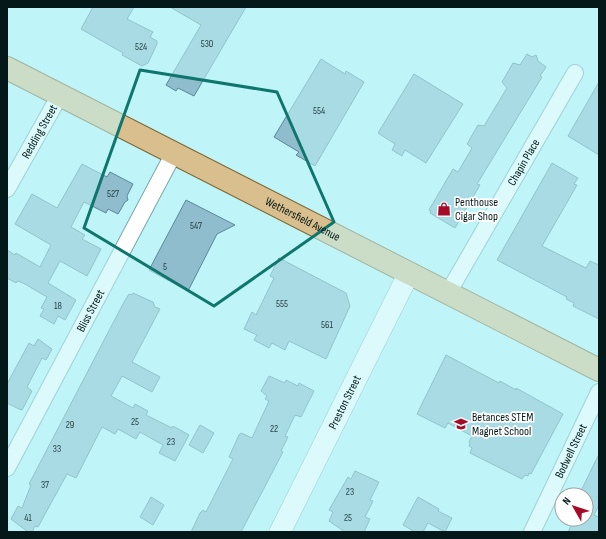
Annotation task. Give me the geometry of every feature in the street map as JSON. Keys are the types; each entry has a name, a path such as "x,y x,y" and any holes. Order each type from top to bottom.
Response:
{"main road":[{"name":"Wethersfield Avenue","path":"7,68 599,370"}],"street":[{"name":"Chapin Place","path":"448,293 575,73"},
{"name":"Redding Street","path":"7,189 60,95"},
{"name":"Bliss Street","path":"7,468 174,153"},
{"name":"Preston Street","path":"280,532 409,273"},
{"name":"Bodwell Street","path":"532,532 599,392"}],"highlighted area":[{"path":"140,70 277,92 334,222 214,306 84,228"}],"building":[{"path":"93,7 134,7 127,19 153,32 150,37 157,41 148,63 142,66 122,55 123,53 81,29"},
{"path":"170,7 246,7 194,96 178,88 176,91 166,85 201,25"},
{"path":"527,54 532,57 536,55 538,61 546,67 540,76 542,77 477,184 480,185 455,228 430,213 431,211 429,210 453,169 458,172 472,148 467,144 478,125 484,126 507,88 502,82 513,63 520,65"},
{"path":"321,59 345,74 346,71 364,82 315,166 296,155 299,152 274,137"},
{"path":"414,74 463,104 426,163 405,150 402,156 392,150 395,144 378,133"},
{"path":"599,82 599,155 568,136"},
{"path":"552,163 578,178 574,184 577,185 542,246 586,268 590,261 599,265 599,319 573,306 574,303 566,299 567,297 497,260"},
{"path":"82,164 107,177 110,172 133,184 127,196 128,200 125,202 118,214 108,209 106,213 84,202 71,227 85,235 82,239 101,249 87,276 60,261 48,283 76,300 65,320 58,316 54,324 40,316 44,309 41,308 47,297 25,284 18,281 16,283 7,278 7,250 15,255 16,253 40,267 51,245 15,224 32,194 57,208"},
{"path":"186,200 235,225 217,234 188,291 149,270"},
{"path":"279,258 346,293 350,306 326,359 289,341 285,350 272,343 269,348 254,340 257,335 244,329 252,312 256,315 274,278 270,276"},
{"path":"133,293 153,302 155,307 160,309 132,362 160,377 152,392 122,376 111,396 133,408 135,404 148,411 146,415 172,428 173,426 189,435 175,461 159,453 163,445 140,432 136,439 118,429 115,434 102,427 76,478 67,474 38,527 35,526 32,532 28,532 11,519 18,506 22,508 31,485 29,484 124,302 129,294 132,295"},
{"path":"38,339 52,349 46,360 42,358 27,387 32,391 22,410 7,403 7,384 29,343 34,346"},
{"path":"446,355 499,383 500,381 516,390 516,388 563,414 531,474 529,473 528,476 525,475 522,479 470,453 472,448 469,446 469,442 472,436 448,423 445,428 417,414"},
{"path":"269,376 285,383 286,380 298,386 299,383 314,391 301,417 295,415 285,436 288,437 281,451 283,452 241,532 191,532 200,513 203,510 206,512 233,459 229,457 239,435 241,433 252,438 269,401 265,399 267,396 261,391"},
{"path":"200,425 214,433 203,453 189,445"},
{"path":"599,454 599,505 594,515 594,487 583,487"},
{"path":"355,471 379,482 370,500 373,501 365,517 370,519 364,532 345,532 329,521 333,512 329,510 348,477 351,479"},
{"path":"151,497 164,505 153,525 140,517"},
{"path":"418,497 439,509 438,511 452,518 445,532 428,523 423,532 415,532 403,525"},
{"path":"594,515 599,517 599,532 568,532 570,527 594,527"}],"place":[{"name":"Penthouse Cigar Shop","path":"444,209"},
{"name":"Betances STEM Magnet School","path":"461,424"}]}
